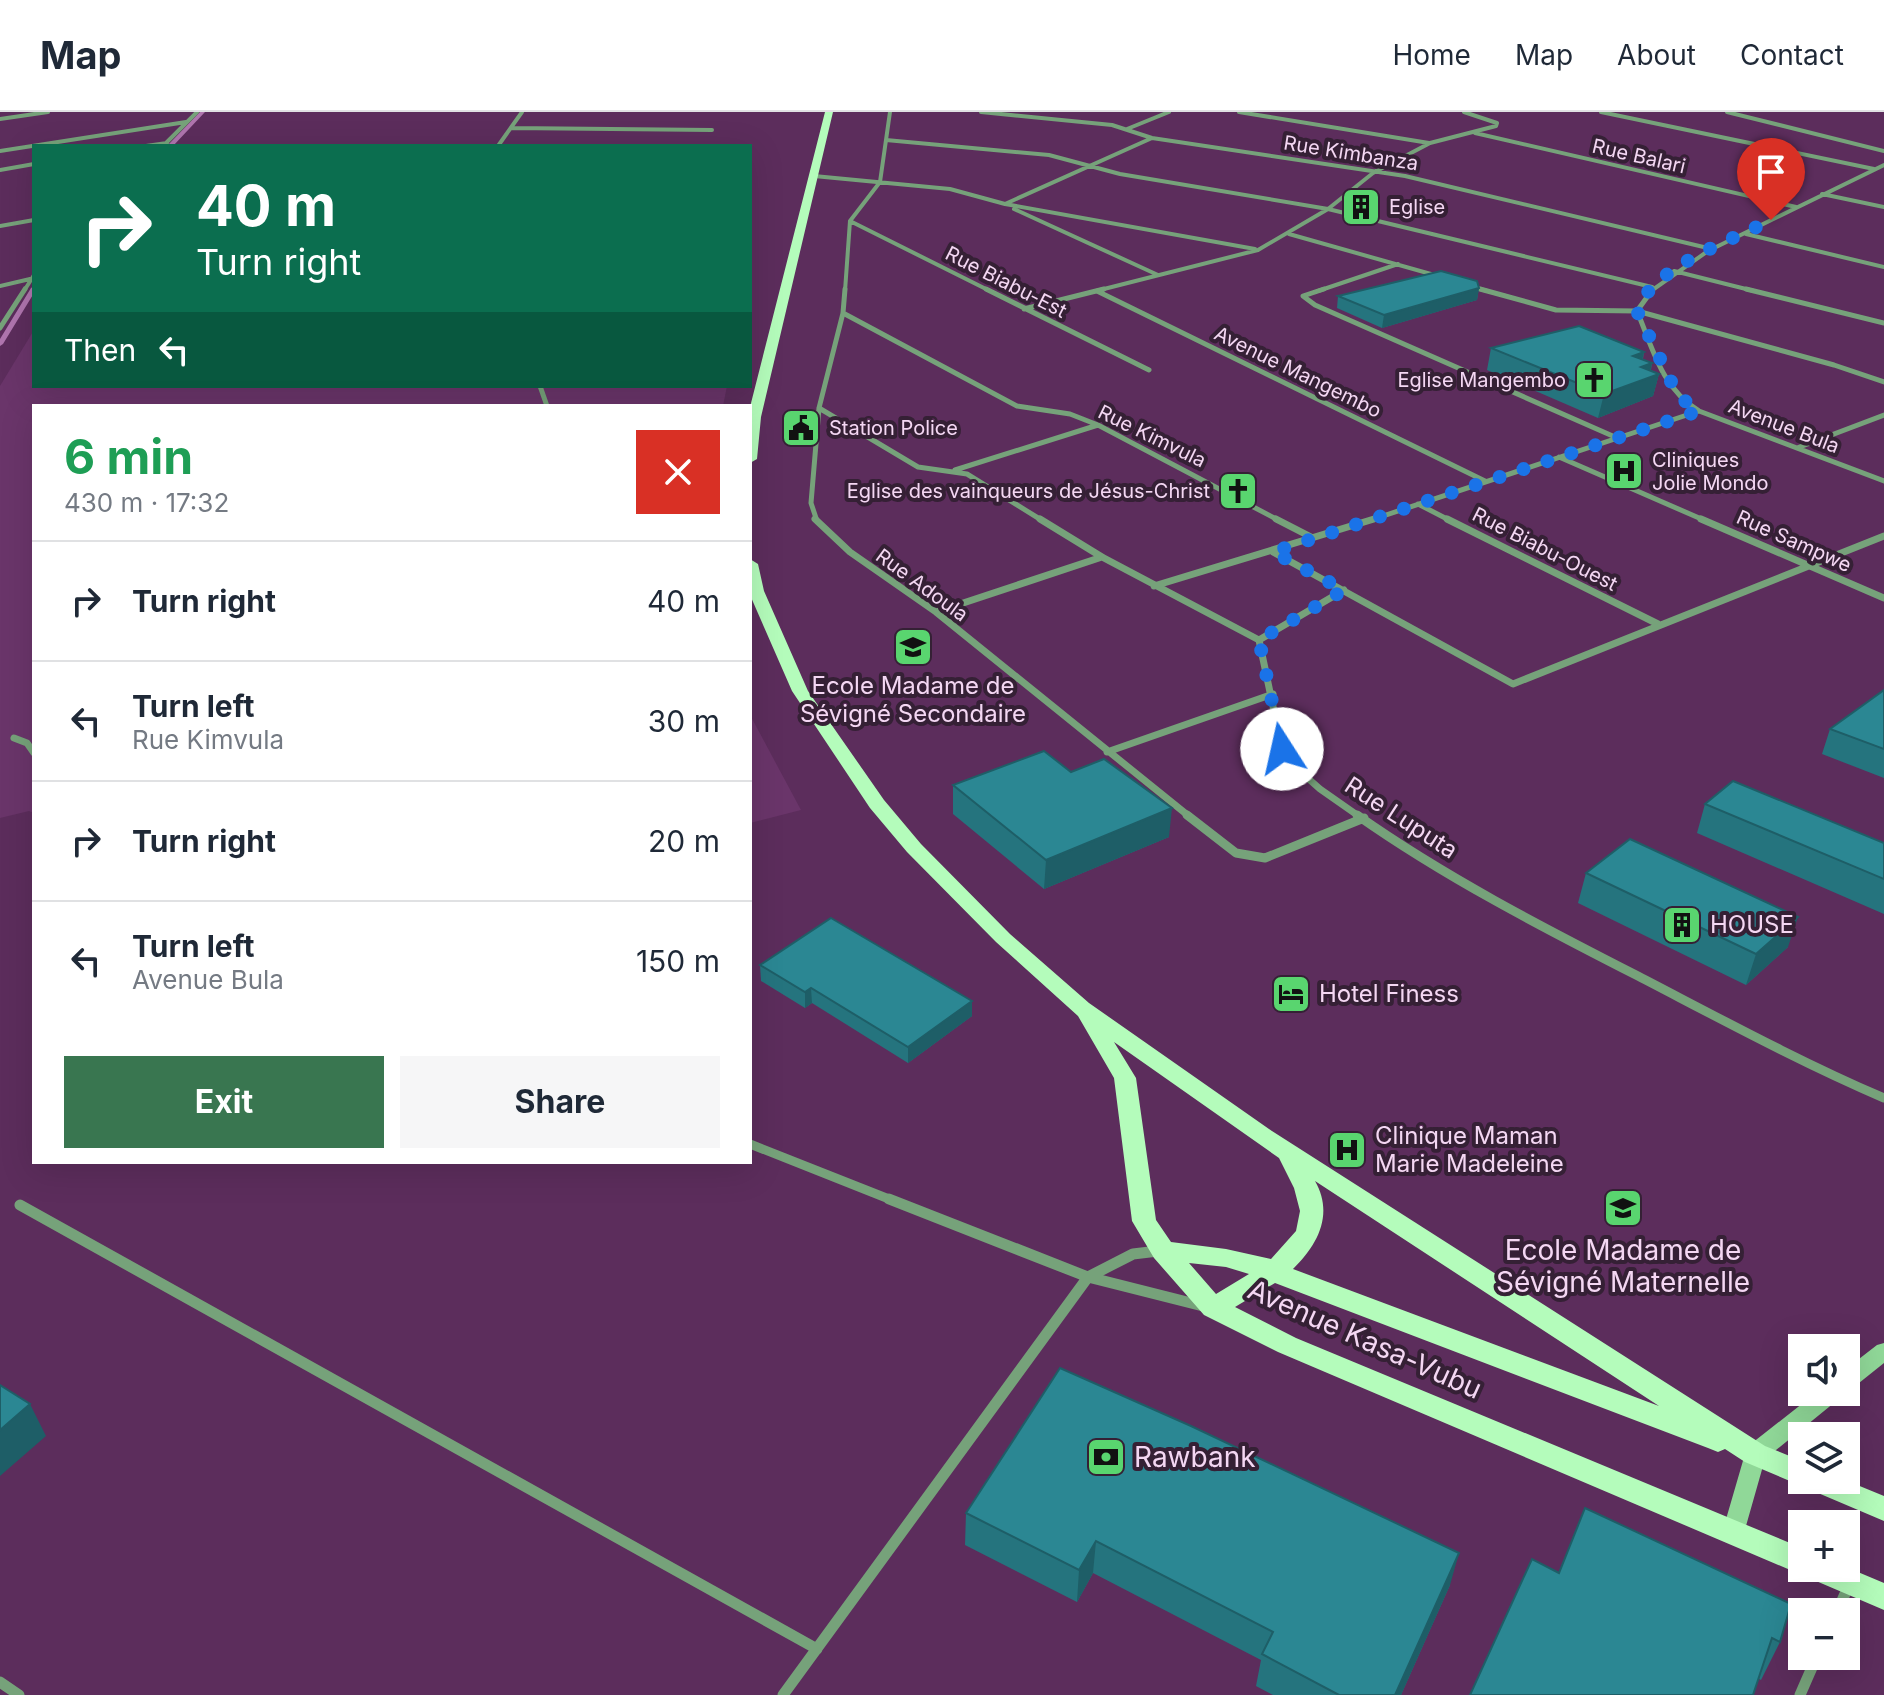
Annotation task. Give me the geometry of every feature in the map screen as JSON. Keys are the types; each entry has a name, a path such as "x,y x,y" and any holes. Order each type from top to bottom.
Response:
{"main road":[{"path":"752,417 829,112"},
{"name":"Avenue Kasa-Vubu","path":"752,573 756,591 800,691 877,804 914,848 1003,938 1081,1008 1261,1135 1755,1454 1788,1468"},
{"name":"Avenue Kasa-Vubu","path":"1081,1008 1125,1078 1144,1221 1163,1251 1213,1308 1287,1345 1788,1556"},
{"path":"1213,1308 1291,1260 1309,1236 1313,1208 1304,1179 1284,1154 1261,1135"},
{"path":"1163,1251 1226,1258 1273,1272 1755,1454"},
{"path":"1848,1494 1884,1509"},
{"path":"1850,1582 1884,1597"}],"street":[{"path":"0,119 48,112"},
{"path":"165,144 197,112"},
{"path":"499,144 522,112"},
{"path":"850,221 880,182 890,112"},
{"name":"Rue Kimbanza","path":"981,112 1112,125 1152,138 1405,176 1712,249"},
{"path":"1126,129 1169,112"},
{"path":"1239,112 1430,143"},
{"path":"1309,112 1317,125"},
{"path":"1024,309 1258,250 1328,209 1373,173 1430,143 1496,126 1497,123 1464,112"},
{"path":"1601,112 1876,170"},
{"path":"1727,112 1884,151"},
{"path":"45,144 186,122"},
{"path":"511,128 712,130"},
{"name":"Rue Balari","path":"1474,132 1797,207"},
{"path":"1005,204 1152,138"},
{"path":"886,140 1049,155 1088,167 1328,209 1652,287"},
{"path":"0,151 32,146"},
{"path":"0,170 32,164"},
{"path":"1637,311 1641,299 1652,287 1674,271 1712,249 1884,165"},
{"path":"814,176 950,189 1005,204 1258,250"},
{"path":"1822,194 1884,207"},
{"path":"1005,204 1159,275"},
{"path":"0,226 32,220"},
{"name":"Rue Biabu-Est","path":"850,221 1149,370"},
{"name":"Rue Adoula","path":"850,221 843,313 819,408 811,503 814,518 872,570 936,612 1236,853 1265,858 1364,818"},
{"path":"1289,234 1447,279"},
{"path":"1745,234 1884,267"},
{"path":"1398,264 1303,296 1315,305 1424,356 1616,438"},
{"path":"1674,271 1884,323"},
{"path":"0,286 32,277"},
{"path":"0,328 32,277"},
{"path":"1460,283 1556,310 1637,311 1834,365 1884,382"},
{"name":"Avenue Mangembo","path":"1097,291 1485,481"},
{"name":"Avenue Bula","path":"1637,311 1678,396 1699,411 1884,481"},
{"name":"Rue Kimvula","path":"843,313 1017,406 1070,414 1098,425 1313,538"},
{"path":"819,408 918,467 967,474 1102,557 1259,640 1344,590"},
{"path":"1154,586 1273,552 1699,411"},
{"path":"1797,448 1884,415"},
{"path":"955,470 1098,425"},
{"name":"Rue Sampwe","path":"1558,456 1884,598"},
{"name":"Rue Biabu-Ouest","path":"1418,504 1658,624"},
{"path":"1273,552 1513,684 1884,536"},
{"path":"936,612 1102,557"},
{"name":"Rue Luputa","path":"1259,640 1273,694 1282,749 1294,766 1320,789 1411,853 1599,956 1821,1071 1884,1098"},
{"path":"1107,752 1273,694"},
{"path":"14,738 27,743 32,750"},
{"path":"752,1145 1088,1277 1213,1308"},
{"path":"20,1205 817,1649"},
{"path":"783,1695 1088,1277 1133,1254 1163,1251"},
{"path":"1860,1370 1884,1351"},
{"path":"1734,1533 1755,1454 1815,1406"},
{"path":"1843,1598 1850,1582"},
{"path":"1800,1695 1811,1670"},
{"path":"0,1682 19,1695"}],"shaded area":[{"path":"32,333 32,388 727,388 723,404 32,404 32,812 0,818 0,386"},
{"path":"752,719 801,810 752,822"}],"building":[{"path":"1441,271 1477,281 1479,288 1384,315 1338,296"},
{"path":"1579,326 1644,352 1633,356 1652,363 1641,367 1659,374 1604,394 1491,348"},
{"path":"1884,690 1884,749 1830,729"},
{"path":"1044,751 1071,772 1104,759 1172,808 1046,860 953,785"},
{"path":"1733,781 1884,843 1884,879 1705,804"},
{"path":"1630,839 1798,917 1756,954 1586,873"},
{"path":"831,918 972,1001 908,1047 811,988 805,992 760,965"},
{"path":"1060,1368 1191,1426 1459,1553 1395,1695 1339,1695 1262,1654 1273,1632 1096,1541 1079,1570 966,1513"},
{"path":"0,1385 30,1404 0,1430"},
{"path":"1585,1508 1788,1603 1788,1614 1780,1642 1772,1638 1753,1695 1470,1695 1532,1559 1559,1573"}],"waterway":[{"path":"172,144 203,112"},
{"path":"0,344 32,291"}],"place":[{"name":"Eglise","path":"1361,207"},
{"name":"Eglise Mangembo","path":"1594,380"},
{"name":"Station Police","path":"801,428"},
{"name":"Cliniques Jolie Mondo","path":"1624,471"},
{"name":"Eglise des vainqueurs de Jésus-Christ","path":"1238,491"},
{"name":"Ecole Madame de Sévigné Secondaire","path":"913,647"},
{"name":"HOUSE","path":"1682,925"},
{"name":"Hotel Finess","path":"1291,994"},
{"name":"Clinique Maman Marie Madeleine","path":"1347,1150"},
{"name":"Ecole Madame de Sévigné Maternelle","path":"1623,1208"},
{"name":"Rawbank","path":"1106,1457"}],"route":[{"path":"1282,749 1273,694 1259,640 1344,590 1273,552 1699,411 1678,396 1661,366 1637,311 1641,299 1674,271 1771,220"}]}
